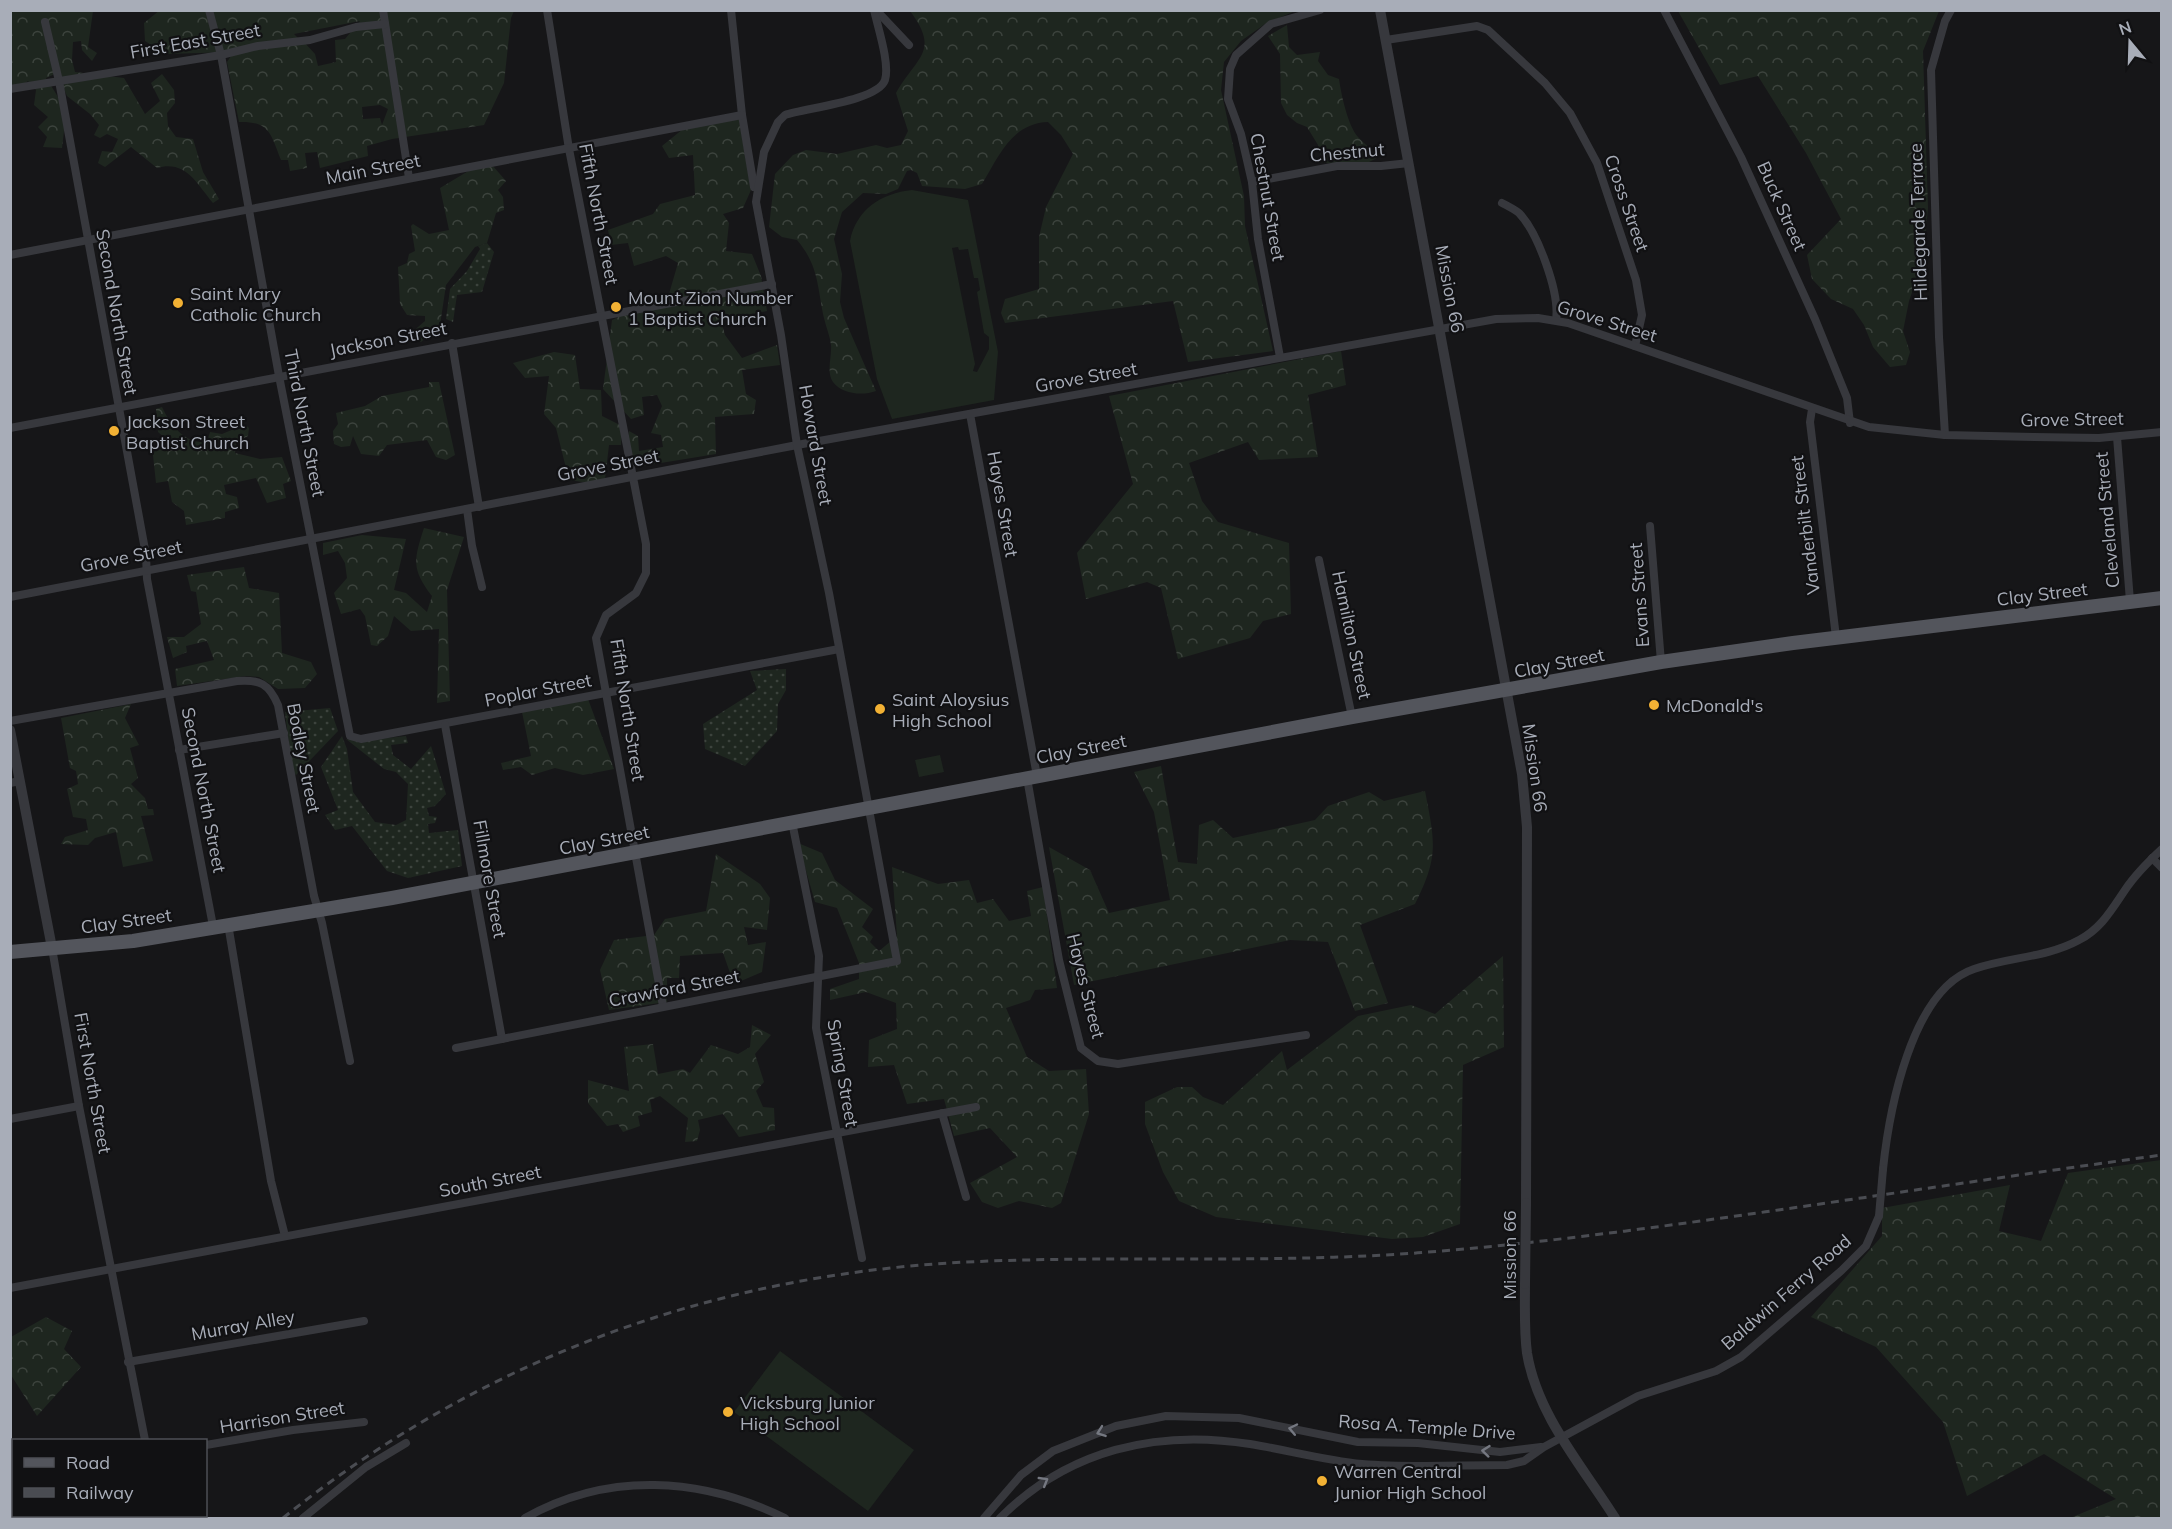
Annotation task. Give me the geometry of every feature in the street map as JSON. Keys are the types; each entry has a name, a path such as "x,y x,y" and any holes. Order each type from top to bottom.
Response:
{"main road":[{"name":"Clay Street","path":"10,952 133,941 318,910 1352,717 1661,662 2162,598"}],"street":[{"name":"Third North Street","path":"209,10 221,55 279,376 350,736"},
{"path":"383,10 409,178"},
{"name":"Fifth North Street","path":"547,10 569,149 646,544 646,573 636,593 606,615 596,638 663,1006"},
{"path":"731,10 742,115 756,202"},
{"name":"Howard Street","path":"875,10 909,45"},
{"name":"Howard Street","path":"875,10 886,68 885,81 873,93 785,115 778,122 764,152 756,202 797,445 870,807 897,962"},
{"name":"Chestnut Street","path":"1280,357 1258,239 1252,182 1241,134 1228,99 1230,69 1236,55 1271,24 1320,10"},
{"name":"Mission 66","path":"1380,10 1522,774 1527,827 1526,1344 1531,1369 1543,1405 1615,1518"},
{"name":"Buck Street","path":"1664,10 1741,157 1810,308 1847,398 1850,423"},
{"name":"Hildegarde Terrace","path":"1945,435 1938,337 1931,70 1945,21 1951,10"},
{"name":"Second North Street","path":"45,22 59,81 86,241 213,926"},
{"name":"First East Street","path":"10,89 221,55 258,46 310,39 356,27 385,24"},
{"name":"Cross Street","path":"1386,40 1477,26 1488,30 1545,83 1570,113 1597,163 1636,280 1642,315 1635,346"},
{"name":"Main Street","path":"10,255 742,115"},
{"name":"Chestnut","path":"1252,182 1337,166 1381,166 1409,163"},
{"path":"1502,203 1518,212 1529,227 1557,299 1556,320"},
{"name":"Jackson Street","path":"10,428 771,284"},
{"name":"Grove Street","path":"10,597 797,445 1496,320 1556,320 1850,423 1894,431 1945,435 2117,437 2162,432"},
{"path":"452,343 479,507"},
{"name":"Vanderbilt Street","path":"1812,409 1810,422 1836,638"},
{"name":"Hayes Street","path":"970,414 1032,777 1059,960 1081,1048 1098,1061 1138,1062 1305,1035"},
{"name":"Cleveland Street","path":"2117,437 2130,601"},
{"path":"467,508 472,546 482,587"},
{"name":"Evans Street","path":"1650,526 1661,662"},
{"name":"Hamilton Street","path":"1319,560 1352,717"},
{"name":"Poplar Street","path":"350,736 361,739 445,725 839,649"},
{"name":"Bodley Street","path":"10,722 237,681 260,681 269,687 284,733 350,1061"},
{"name":"Fillmore Street","path":"445,725 502,1039"},
{"name":"First North Street","path":"10,730 15,782 52,948 79,1106 145,1439"},
{"path":"179,750 284,733"},
{"name":"Spring Street","path":"792,822 819,956 816,1028 862,1258"},
{"name":"Baldwin Ferry Road","path":"1562,1437 1638,1396 1716,1371 1741,1357 1841,1271 1866,1246 1879,1216 1894,1094 1913,1043 1938,996 1962,973 1975,968 2034,956 2080,940 2111,912 2126,888 2162,849"},
{"path":"2152,858 2162,868"},
{"path":"228,924 271,1181 285,1236"},
{"name":"Crawford Street","path":"456,1048 897,962"},
{"path":"10,1119 79,1106"},
{"name":"South Street","path":"10,1288 976,1107"},
{"path":"942,1113 966,1197"},
{"name":"Murray Alley","path":"128,1362 364,1321"},
{"name":"Rosa A. Temple Drive","path":"984,1518 1021,1475 1053,1452 1116,1426 1166,1416 1239,1418 1358,1442 1418,1443 1500,1452 1544,1447"},
{"name":"Harrison Street","path":"207,1446 293,1430 364,1422"},
{"name":"Rosa A. Temple Drive","path":"1000,1518 1032,1488 1062,1471 1122,1449 1168,1439 1248,1444 1363,1464 1507,1465 1524,1461 1562,1437"},
{"path":"303,1518 366,1467 406,1443"},
{"path":"525,1518 556,1501 585,1491 639,1485 700,1490 762,1508 785,1518"}],"green space":[{"path":"160,10 514,11 511,18 504,83 484,125 392,139 367,146 368,156 320,168 317,152 305,153 307,168 290,171 288,160 281,160 268,131 257,124 239,122 227,62 233,53 303,41 315,54 318,66 336,62 335,40 345,39 360,21 294,34 300,40 232,52 166,54 145,41 144,23","holes":["380,105 388,109 382,125 380,118 363,119 362,107"]},
{"path":"10,11 93,11 88,47 97,53 92,61 82,50 81,41 73,42 72,60 75,72 124,78 145,114 160,101 151,83 162,74 174,90 175,103 167,113 168,126 176,137 193,139 203,172 219,199 213,203 190,175 183,170 167,166 157,168 131,147 105,167 98,163 102,151 112,152 118,139 107,134 100,138 94,135 99,125 90,114 67,96 57,73 46,78 58,97 63,111 62,148 43,147 47,137 38,127 48,117 34,105 36,90 28,81 11,93"},
{"path":"910,11 1295,11 1265,24 1241,41 1224,62 1221,90 1244,196 1245,226 1273,351 1188,362 1173,301 1005,323 1001,313 1005,299 1039,289 1039,237 1046,207 1073,154 1061,135 1048,122 1025,128 1016,135 1001,152 982,184 965,189 922,186 917,173 911,170 907,171 898,189 886,194 863,193 842,212 834,239 842,274 840,302 844,318 876,391 853,393 837,386 830,374 830,342 810,259 797,240 782,237 769,227 775,174 793,155 806,150 837,154 876,145 887,148 901,145 908,131 896,93 922,54 924,45 924,36"},
{"path":"1678,11 1939,11 1923,51 1928,208 1923,261 1909,301 1903,331 1910,352 1906,365 1890,367 1873,347 1864,325 1853,309 1831,299 1812,279 1807,255 1841,219 1806,153 1758,76 1720,85"},
{"path":"1287,25 1289,47 1297,55 1320,52 1318,61 1328,75 1339,79 1343,101 1354,132 1377,158 1369,162 1323,163 1318,145 1307,127 1287,115 1281,103 1280,54 1268,36"},
{"path":"739,119 751,190 743,208 723,214 729,223 726,251 752,254 761,276 767,311 721,320 725,335 742,358 777,345 780,365 742,370 746,394 756,400 754,414 715,417 716,454 636,467 625,457 629,431 638,436 639,451 663,447 661,435 651,433 662,406 657,395 642,397 644,415 631,419 603,389 612,320 669,294 678,263 666,256 634,266 628,243 611,245 608,230 653,214 660,204 695,195 693,155 669,158 662,146 683,129"},
{"path":"492,165 506,181 498,190 503,197 504,210 496,213 487,243 475,247 446,285 440,325 421,342 413,340 411,333 425,321 425,316 407,315 400,304 398,267 407,263 409,254 415,251 411,226 413,224 429,234 449,230 440,188 470,170"},
{"path":"912,190 968,200 998,352 994,400 892,419 877,379 850,241 853,230 864,212 880,199","holes":["958,247 959,250 968,249 974,278 978,278 980,290 977,292 984,333 989,337 989,349 977,372 973,371 975,364 952,248"]},
{"path":"487,243 494,252 482,292 457,295 453,322 446,319 450,289 467,271 480,249 478,246"},
{"path":"1341,351 1346,385 1308,395 1318,457 1259,460 1248,442 1189,463 1202,501 1218,522 1289,543 1291,614 1263,621 1250,638 1178,659 1161,588 1147,582 1086,599 1077,553 1133,484 1109,396"},
{"path":"554,352 575,355 580,389 601,390 602,416 622,426 621,445 609,445 605,479 589,483 569,480 556,428 544,414 549,376 525,378 513,363"},
{"path":"429,382 439,382 455,455 446,460 436,457 427,440 387,445 379,456 361,454 353,436 350,446 341,447 334,444 333,431 338,424 336,413 365,406 382,396 429,387"},
{"path":"162,407 174,427 185,437 199,442 207,442 210,432 222,434 234,429 238,418 249,428 248,436 236,442 235,453 260,459 282,457 291,481 283,484 286,498 267,503 256,478 224,485 226,494 237,497 239,508 225,512 225,518 186,525 184,511 172,502 168,481 156,483 152,446 163,449 165,438 158,432 156,409"},
{"path":"424,528 464,537 447,590 450,701 437,703 439,629 411,631 394,616 388,636 377,646 371,645 365,616 360,609 341,614 334,593 347,578 345,563 338,551 323,555 323,543 362,535 406,539 394,590 406,593 427,612 432,596 420,578 416,564"},
{"path":"244,567 249,588 279,593 282,653 311,662 317,674 305,688 278,689 259,677 246,676 177,686 175,669 214,660 207,641 186,646 187,652 173,658 167,637 184,637 201,624 196,592 191,591 187,575"},
{"path":"786,669 786,690 778,704 777,731 745,766 705,749 703,724 757,690 750,671"},
{"path":"588,699 614,769 583,775 555,768 532,775 521,767 503,770 501,763 531,756 522,712"},
{"path":"131,704 125,718 139,745 130,748 138,778 131,784 145,798 148,809 153,809 154,815 141,816 153,861 123,867 116,832 95,838 88,845 61,844 65,837 88,830 86,819 73,817 67,789 78,784 76,771 70,768 61,718"},
{"path":"330,708 338,731 296,775 292,771 285,712"},
{"path":"342,736 347,749 353,792 375,822 396,825 406,820 408,784 396,772 384,769 346,739 360,741 406,736 408,743 391,745 393,755 411,769 431,746 446,794 435,806 427,808 429,816 437,817 435,823 428,824 429,833 458,830 462,866 408,878 387,871 352,826 335,830 325,815 338,810 321,767"},
{"path":"940,755 944,772 919,777 915,760"},
{"path":"1161,766 1178,862 1197,864 1199,825 1213,820 1233,838 1315,820 1328,806 1369,792 1384,801 1425,791 1433,849 1428,873 1415,904 1360,925 1388,1003 1355,1011 1328,942 1290,940 1074,985 1049,847 1090,870 1109,913 1170,900 1154,812 1134,772"},
{"path":"798,843 822,853 835,880 873,909 862,927 873,937 870,942 879,951 897,936 892,867 938,884 969,880 977,903 993,899 1009,921 1031,916 1027,891 1043,887 1057,988 1035,990 1030,1000 1006,1008 1027,1057 1049,1071 1086,1069 1089,1114 1061,1203 1052,1208 1019,1201 998,1208 982,1202 970,1183 1017,1157 990,1128 954,1136 944,1099 907,1104 894,1065 868,1067 869,1040 897,1029 896,1003 866,992 830,1000 830,989 859,979 859,963 837,908 815,902"},
{"path":"716,854 760,884 770,898 767,930 744,927 748,945 766,942 762,972 734,984 723,953 680,956 679,978 667,978 667,1002 609,1010 600,970 614,940 654,935 665,919 706,911"},
{"path":"1503,956 1504,1047 1463,1065 1460,1224 1423,1237 1392,1239 1216,1217 1179,1201 1163,1172 1145,1124 1145,1102 1177,1087 1192,1087 1203,1097 1223,1105 1282,1051 1287,1070 1358,1016 1411,1005 1435,1014"},
{"path":"752,1025 771,1035 755,1054 764,1082 756,1091 763,1107 774,1108 775,1130 739,1137 723,1114 698,1120 700,1130 697,1141 685,1142 688,1118 660,1096 650,1100 652,1112 638,1116 640,1126 623,1132 618,1124 607,1126 588,1103 588,1080 629,1091 624,1047 653,1044 658,1074 683,1069 690,1073 711,1045 738,1054 750,1047"},
{"path":"2161,1160 2161,1518 2070,1518 2116,1499 2044,1454 1967,1496 1943,1422 1876,1347 1811,1317 1882,1236 1882,1208 2010,1185 1999,1231 2041,1241 2068,1173"},
{"path":"46,1317 72,1331 64,1349 81,1367 37,1416 11,1375 11,1337"},
{"path":"780,1351 914,1450 868,1511 734,1412"}],"railway":[{"path":"283,1518 359,1462 438,1413 519,1371 604,1335 690,1307 780,1285 872,1270 966,1262 1304,1258 1466,1249 1664,1226 2162,1155"}],"place":[{"name":"Saint Mary Catholic Church","path":"178,303"},
{"name":"Mount Zion Number 1 Baptist Church","path":"616,307"},
{"name":"Jackson Street Baptist Church","path":"114,431"},
{"name":"McDonald's","path":"1654,705"},
{"name":"Saint Aloysius High School","path":"880,709"},
{"name":"Vicksburg Junior High School","path":"728,1412"},
{"name":"Warren Central Junior High School","path":"1322,1481"}]}
